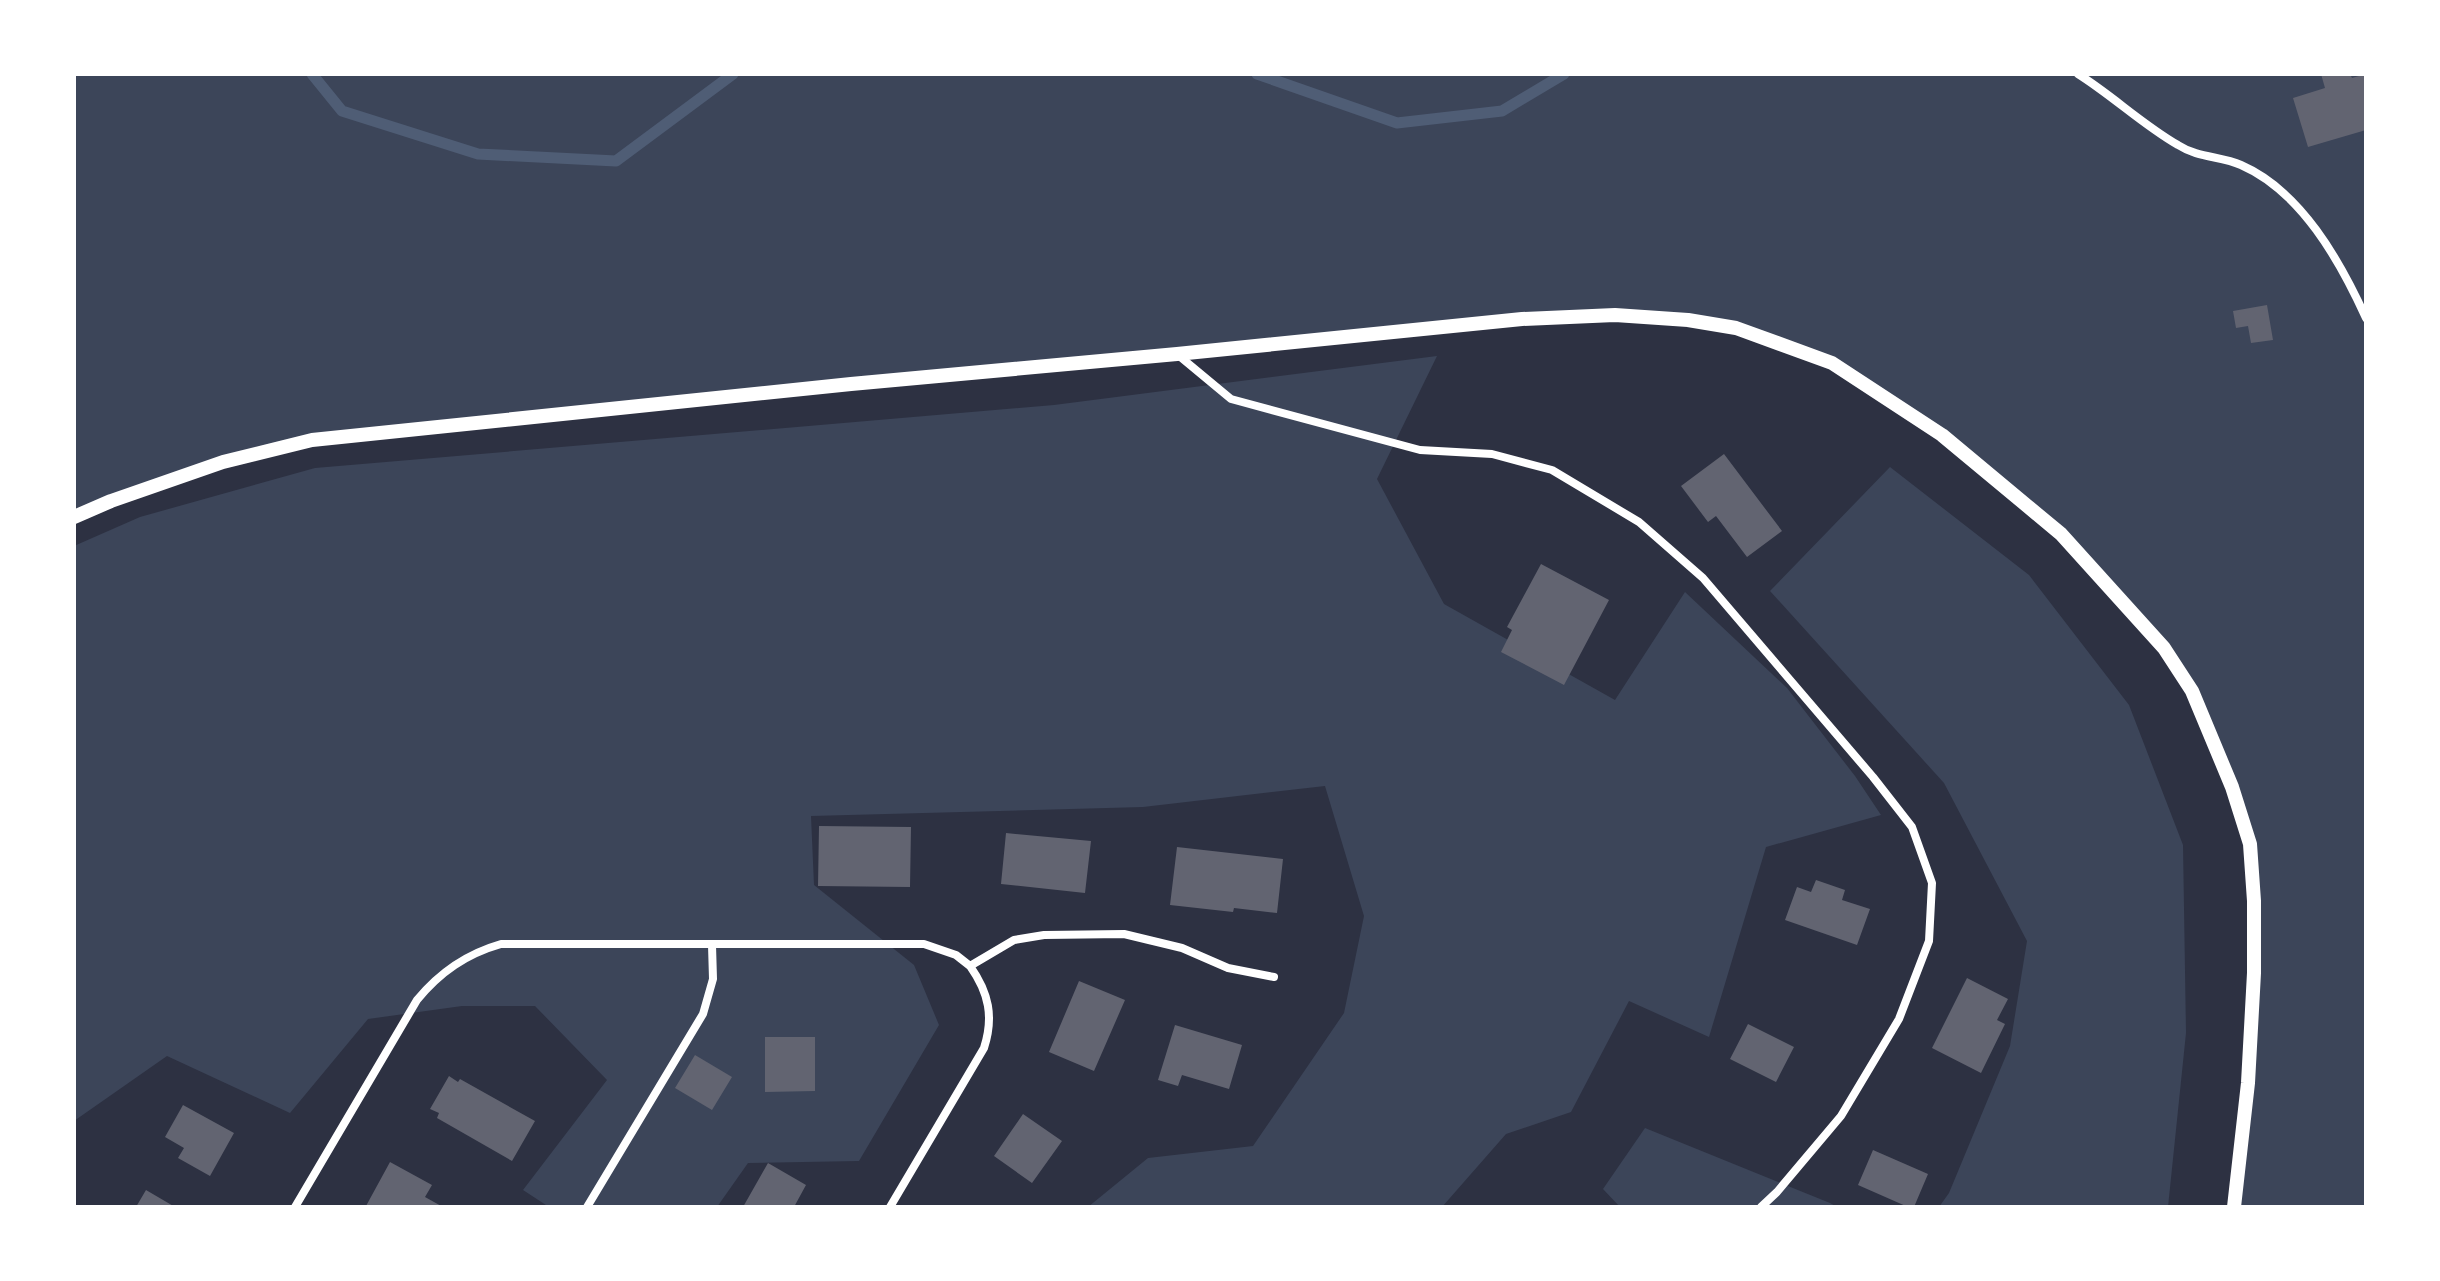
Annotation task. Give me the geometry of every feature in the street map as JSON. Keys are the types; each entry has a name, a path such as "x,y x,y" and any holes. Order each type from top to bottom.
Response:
{"street":[{"path":"2078,74 2112,95 2179,146 2209,158 2237,163 2261,175 2309,219 2332,251 2366,318"},
{"path":"74,517 223,462 312,440 1522,319 1615,315 1688,320 1736,328 1832,363 1942,435 2061,534 2164,648 2192,691 2232,787 2250,844 2254,973 2248,1083 2234,1207"},
{"path":"1177,354 1231,399 1420,450 1492,454 1552,470 1639,522 1703,578 1912,827 1932,883 1931,912 1929,941 1904,1006 1841,1116 1761,1207"},
{"path":"970,966 1014,940 1044,935 1124,934 1182,948 1228,968 1274,977"},
{"path":"295,1207 402,1021 431,983 451,966 483,949 501,944 924,944 956,955 970,966 987,996 989,1031 984,1048 890,1207"},
{"path":"587,1207 703,1014 713,979 712,945"}],"shaded area":[{"path":"74,74 2366,74 2366,1207 2234,1207 2248,1083 2250,844 2192,691 2061,534 1871,388 1736,328 1615,315 312,440 74,517"},
{"path":"1437,356 1377,479 1444,604 1615,700 1685,592 1787,688 1881,815 1766,847 1709,1037 1629,1001 1571,1112 1506,1134 1442,1207 1088,1207 1148,1158 1253,1146 1344,1013 1364,916 1325,786 1143,807 811,816 814,885 914,965 939,1025 859,1161 748,1163 717,1207 549,1207 523,1190 607,1080 535,1006 462,1006 368,1019 290,1113 167,1056 74,1121 74,546 140,517 315,468 1054,405"},
{"path":"1890,467 2029,575 2129,705 2183,845 2186,1033 2168,1207 1939,1207 1949,1193 2010,1046 2027,941 1944,783 1770,591"},
{"path":"1645,1128 1837,1207 1620,1207 1603,1189"}],"building":[{"path":"2321,74 2350,74 2352,78 2366,74 2366,130 2308,147 2293,98 2325,88"},
{"path":"2267,305 2273,340 2251,343 2248,326 2236,328 2233,311"},
{"path":"1724,454 1782,531 1747,557 1716,516 1708,522 1681,486"},
{"path":"1541,564 1609,600 1564,685 1501,652 1512,630 1507,627"},
{"path":"819,826 911,827 910,887 818,886"},
{"path":"1006,833 1091,841 1085,893 1001,884"},
{"path":"1177,847 1283,859 1277,913 1170,905"},
{"path":"1816,880 1845,890 1842,900 1870,909 1857,945 1785,920 1797,887 1811,892"},
{"path":"1967,978 2008,999 1997,1020 2005,1024 1981,1073 1932,1048"},
{"path":"1079,981 1125,1000 1094,1071 1049,1052"},
{"path":"1748,1024 1794,1047 1776,1082 1730,1059"},
{"path":"1175,1025 1242,1045 1229,1089 1182,1075 1178,1086 1158,1080"},
{"path":"765,1037 815,1037 815,1091 765,1092"},
{"path":"695,1055 732,1077 712,1110 675,1088"},
{"path":"449,1076 458,1082 460,1079 535,1121 512,1161 437,1118 439,1113 430,1109"},
{"path":"183,1105 234,1133 210,1176 178,1158 184,1148 165,1137"},
{"path":"1023,1114 1062,1141 1032,1183 994,1156"},
{"path":"1873,1150 1928,1174 1914,1207 1858,1185"},
{"path":"390,1162 432,1185 425,1197 443,1207 366,1206"},
{"path":"768,1163 806,1185 794,1207 743,1207"},
{"path":"146,1190 175,1207 136,1207"}],"waterway":[{"path":"312,74 342,111 478,154 616,161 733,74"},
{"path":"1257,74 1397,123 1502,111 1564,74"}]}
